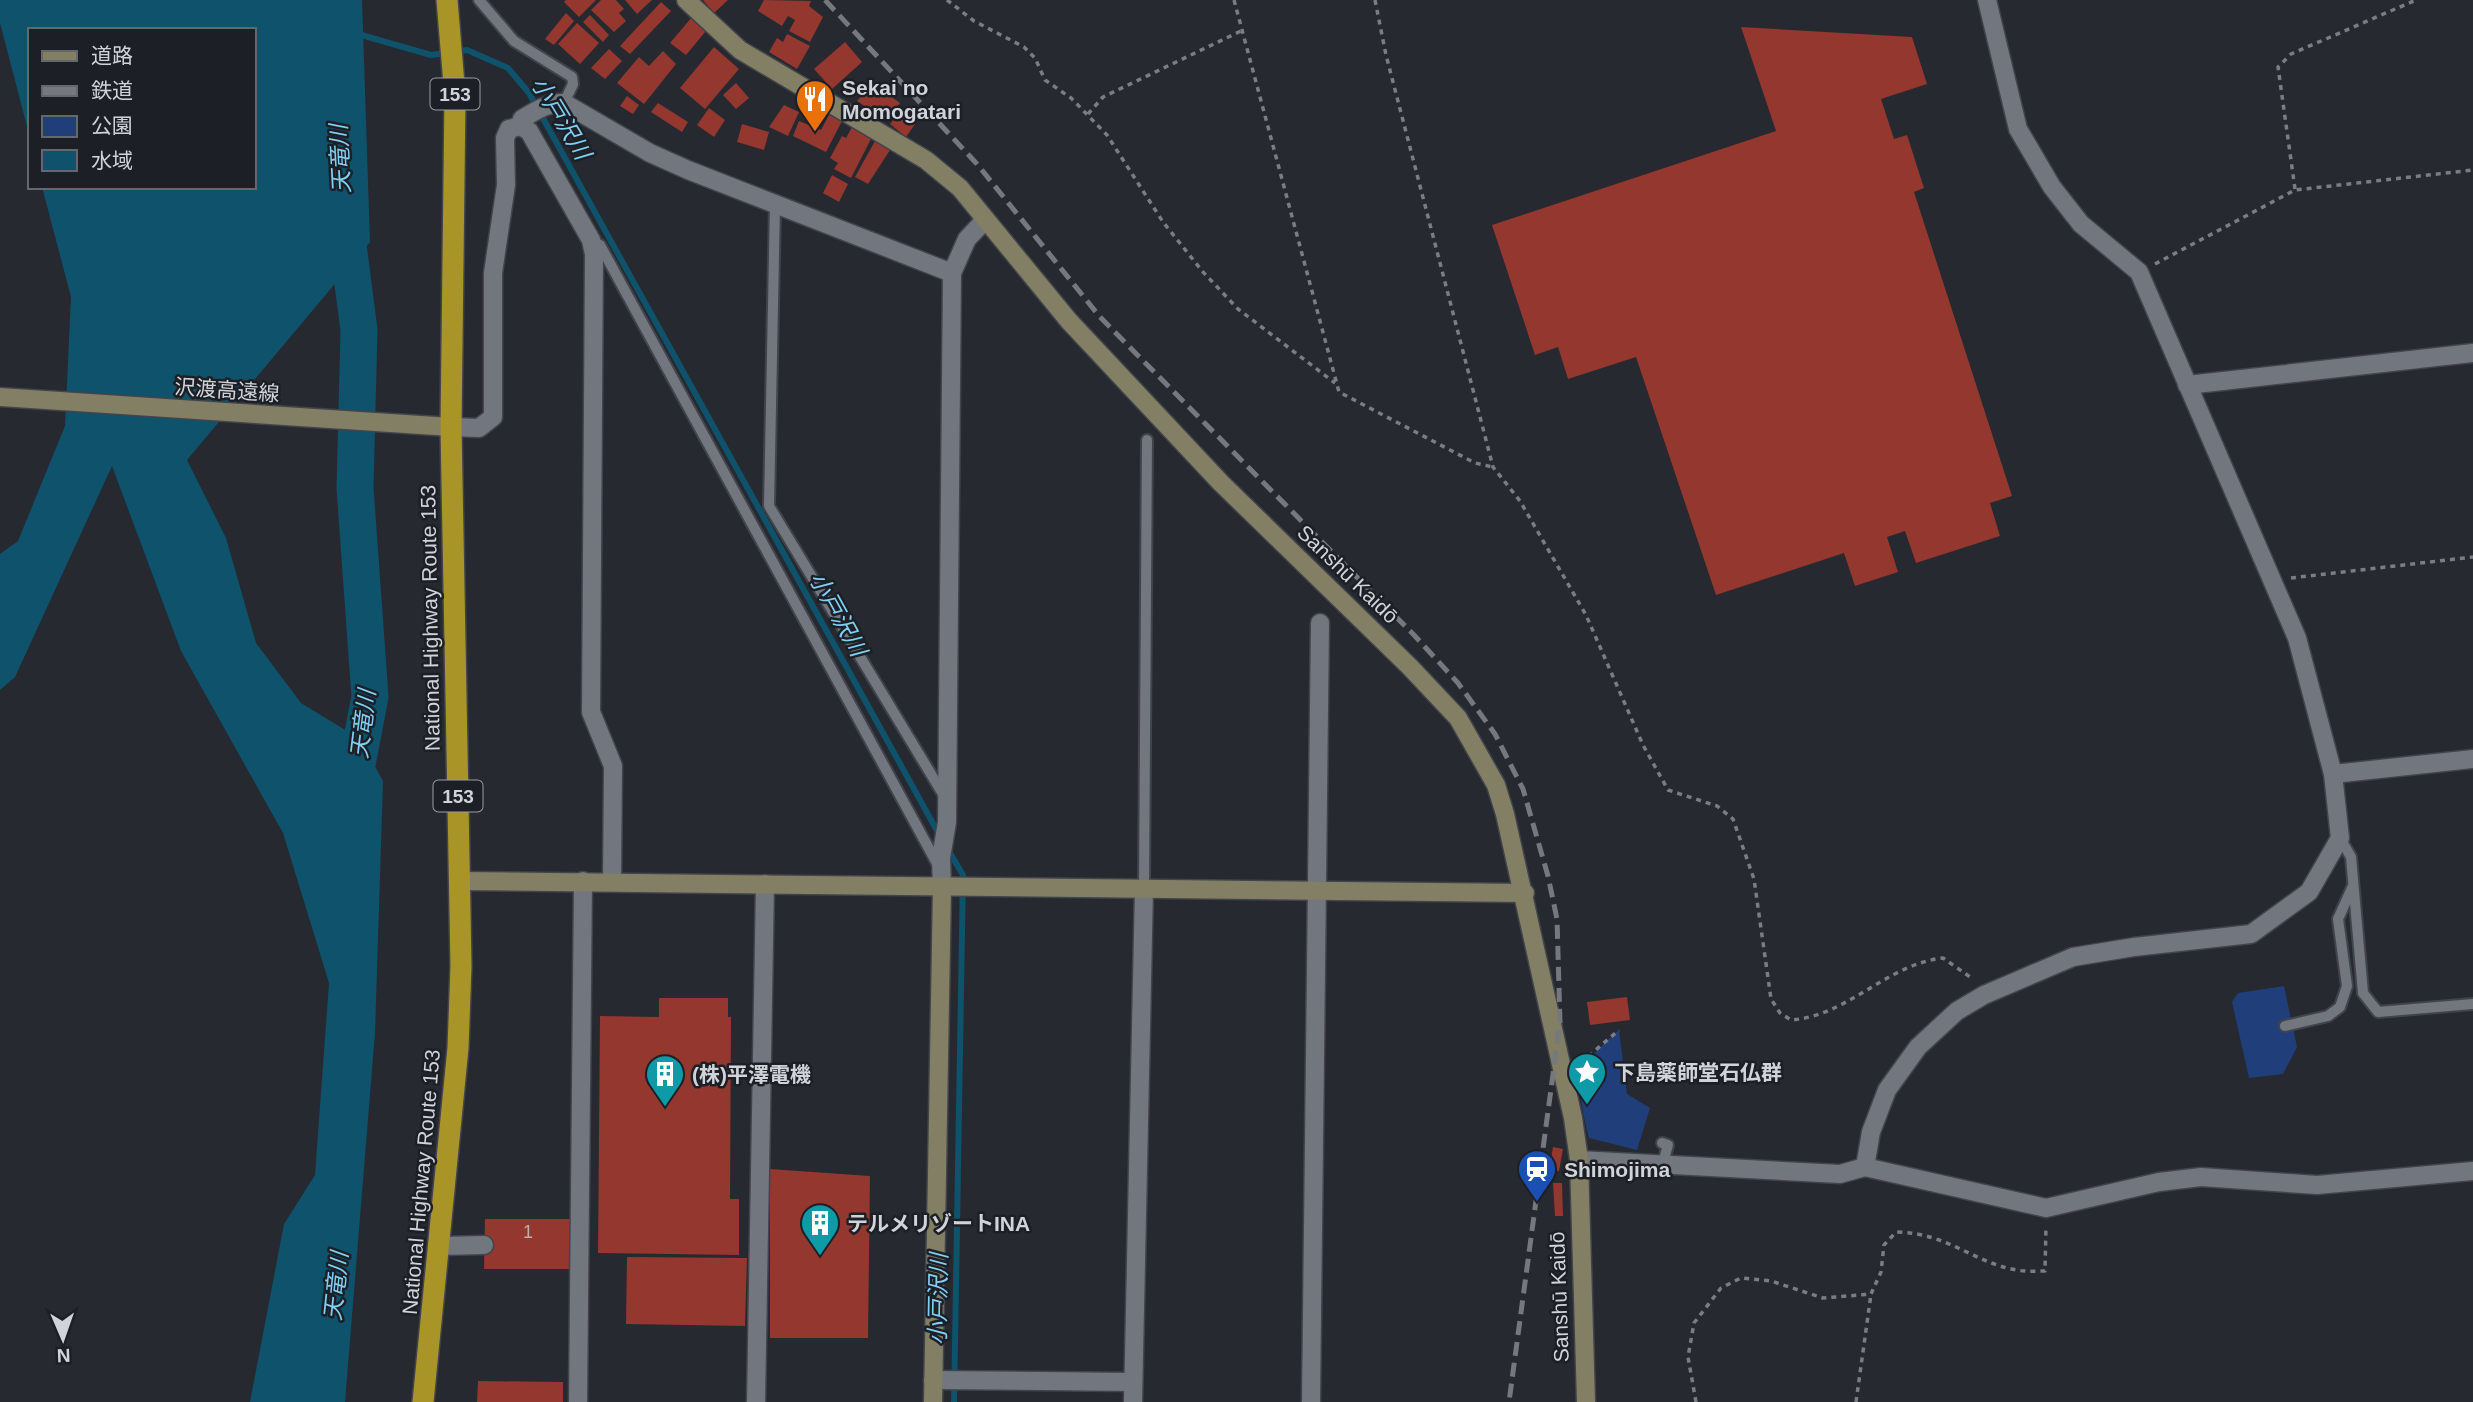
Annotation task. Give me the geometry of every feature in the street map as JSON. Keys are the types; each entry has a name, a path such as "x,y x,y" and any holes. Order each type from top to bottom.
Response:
{"highway":[{"name":"National Highway Route 153","path":"423,1402 458,1048 460,881 451,427 456,96 447,0"}],"main road":[{"name":"Sanshū Kaidō","path":"686,0 740,50 926,160 960,188 1069,321 1221,483 1410,667 1458,718 1496,785 1525,894 1556,1052 1573,1118 1579,1160 1586,1402"},
{"name":"沢渡高遠線","path":"0,397 451,427"},
{"path":"460,881 612,881 716,890 765,884 943,876 976,887 1525,894"},
{"path":"933,1402 937,1380 943,876"}],"street":[{"path":"1866,1167 1871,1132 1887,1090 1918,1047 1957,1012 1984,995 2073,957 2251,933 2309,892 2340,838 2333,774 2297,638 2139,272 2081,224 2052,187 2018,129 1987,0"},
{"path":"451,427 479,428 493,417 493,273 506,185 505,138 509,129 546,106 564,103 650,152 952,273"},
{"path":"524,120 591,240 594,254 591,712 613,766 612,881"},
{"path":"943,876 947,822 952,273 967,239 985,220"},
{"path":"2187,385 2473,353"},
{"path":"1311,1402 1320,624"},
{"path":"2333,774 2473,759"},
{"path":"578,1402 583,881"},
{"path":"756,1402 765,884"},
{"path":"1133,1402 1144,888"},
{"path":"1579,1160 1840,1174 1866,1167 2046,1208 2159,1182 2201,1177 2317,1185 2473,1171"},
{"path":"440,1247 484,1245"},
{"path":"937,1380 1133,1382"}],"lane":[{"path":"479,0 514,41 572,78 573,84 564,103"},
{"path":"775,204 769,506 947,800"},
{"path":"591,240 600,245 943,876"},
{"path":"1144,888 1147,440"},
{"path":"2340,838 2351,857 2363,993 2378,1012 2473,1004"},
{"path":"2285,1026 2328,1016 2340,1007 2347,986 2338,919 2354,885"},
{"path":"1662,1143 1668,1145 1662,1166"}],"path":[{"path":"947,0 974,21 1024,47 1034,58 1045,80 1088,114 1115,145 1163,222 1203,272 1238,309 1335,383"},
{"path":"1234,0 1339,392 1350,400 1403,423 1475,463 1493,467"},
{"path":"1375,0 1408,143 1493,467 1520,501 1586,615 1643,745 1668,790 1717,806 1733,818 1754,880 1771,999 1780,1013 1791,1020 1820,1015 1920,960 1943,958 1974,979 1984,995"},
{"path":"2295,190 2278,66 2291,54 2416,0"},
{"path":"1088,114 1103,97 1241,31"},
{"path":"2139,272 2295,190 2473,170"},
{"path":"2272,580 2473,557"},
{"path":"1581,1085 1587,1060 1619,1030"},
{"path":"1856,1402 1871,1294 1881,1272 1884,1245 1896,1232 1916,1232 1945,1240 2016,1270 2045,1271 2046,1208"},
{"path":"1696,1402 1688,1357 1694,1323 1721,1287 1741,1278 1771,1281 1823,1298 1871,1294"}],"green space":[{"path":"2284,986 2297,1047 2283,1074 2249,1078 2232,1002 2238,993"},
{"path":"1619,1030 1627,1094 1650,1108 1637,1150 1589,1138 1582,1103 1582,1078 1586,1067 1593,1055"}],"water":[{"path":"0,0 362,0 370,242 187,460 226,538 256,643 301,703 360,739 383,781 375,1033 345,1402 250,1402 284,1224 315,1175 329,983 283,833 181,651 112,466 15,677 0,690 0,554 18,541 65,426 71,297 43,189 256,189 256,28 28,28 28,130 0,23"}],"building":[{"path":"596,0 579,17 564,2"},
{"path":"601,0 616,0 624,9 619,13 626,21 614,32 591,10"},
{"path":"625,0 652,0 637,14"},
{"path":"703,0 728,0 714,13"},
{"path":"764,0 811,1 809,6 823,17 810,42 789,31 795,20 788,16 782,26 758,11"},
{"path":"661,2 671,11 630,54 620,46"},
{"path":"566,13 574,21 554,45 545,39"},
{"path":"590,15 609,35 603,42 583,22"},
{"path":"692,17 706,31 686,55 670,43"},
{"path":"577,23 599,43 580,64 558,44"},
{"path":"1741,27 1912,37 1927,84 1881,99 1894,139 1907,135 1924,188 1914,192 2012,496 1990,503 2000,536 1916,563 1905,531 1887,537 1898,572 1855,586 1844,553 1716,595 1636,357 1568,379 1558,347 1535,355 1492,225 1776,131"},
{"path":"787,34 810,46 797,69 769,52 777,38 783,42"},
{"path":"845,42 862,62 832,89 814,69"},
{"path":"714,47 739,69 705,109 680,88"},
{"path":"609,49 622,61 605,79 591,68"},
{"path":"663,51 676,64 644,104 617,83 639,57 649,66"},
{"path":"736,83 749,98 736,109 723,95"},
{"path":"872,83 900,103 886,121 857,101"},
{"path":"627,96 639,105 633,114 620,106"},
{"path":"658,103 688,122 682,132 651,112"},
{"path":"784,105 799,112 788,136 769,127"},
{"path":"709,108 725,120 714,137 697,125"},
{"path":"900,112 915,124 906,137 890,124"},
{"name":"Sekai no Momogatari","path":"829,115 842,121 826,152 793,136 799,121 821,130"},
{"path":"742,124 769,132 764,150 737,142"},
{"path":"852,127 871,139 851,178 834,169 838,163 830,158 842,136 846,138"},
{"path":"875,141 890,150 868,184 855,177"},
{"path":"832,175 848,184 839,202 823,193"},
{"path":"1627,997 1630,1020 1590,1025 1587,1002"},
{"name":"(株)平澤電機","path":"659,998 728,998 728,1017 731,1017 730,1199 739,1199 739,1255 598,1253 600,1016 659,1017"},
{"path":"1553,1147 1563,1149 1559,1171 1549,1170"},
{"name":"テルメリゾートINA","path":"770,1169 870,1176 868,1338 770,1338"},
{"path":"1553,1183 1562,1183 1563,1216 1555,1216"},
{"path":"485,1219 572,1219 573,1269 484,1269"},
{"path":"627,1257 747,1258 745,1326 626,1324"},
{"path":"478,1381 563,1382 563,1402 477,1402"}],"waterway":[{"name":"小戸沢川","path":"358,34 431,55 467,50 508,68 529,93 940,836"},
{"name":"天竜川","path":"344,214 359,330 355,488 370,697 352,790"},
{"name":"小戸沢川","path":"947,848 963,875 954,1402"}],"railway":[{"path":"825,0 977,164 1100,317 1414,635 1458,683 1495,734 1523,789 1548,876 1557,919 1560,1022 1509,1402"}],"place":[{"name":"Sekai no Momogatari","path":"815,133"},
{"name":"下島薬師堂石仏群","path":"1587,1106"},
{"name":"(株)平澤電機","path":"665,1108"},
{"name":"Shimojima","path":"1537,1203"},
{"name":"テルメリゾートINA","path":"820,1257"}]}
